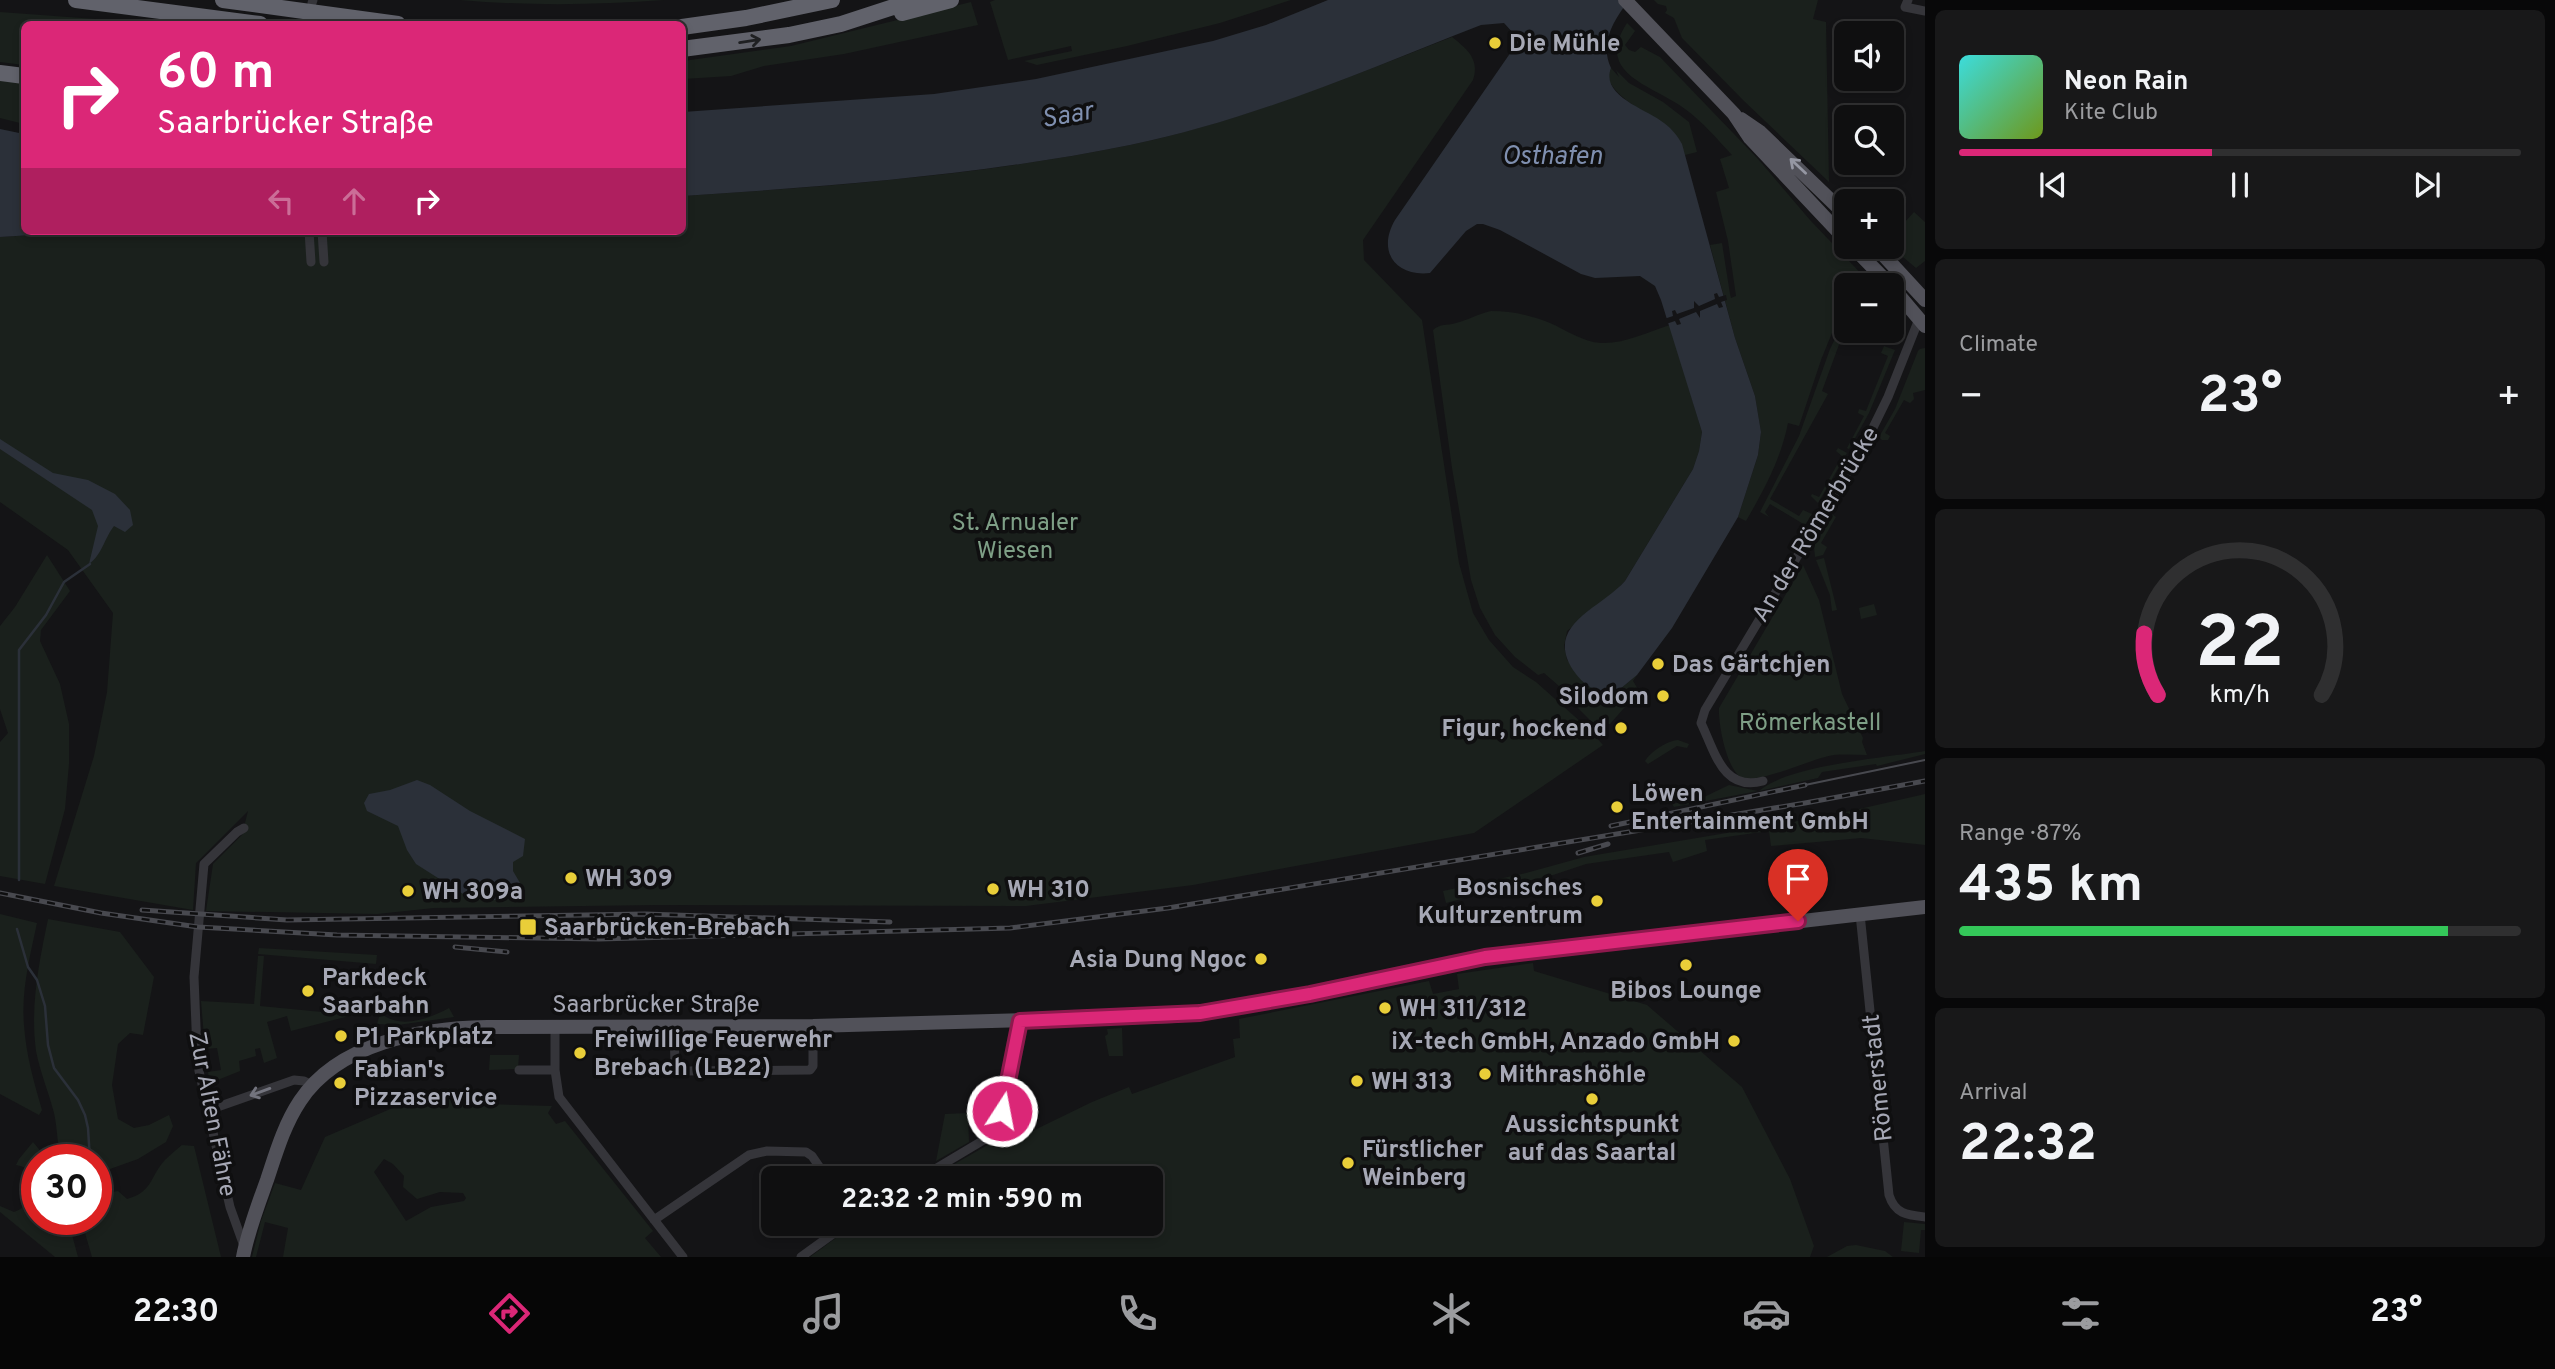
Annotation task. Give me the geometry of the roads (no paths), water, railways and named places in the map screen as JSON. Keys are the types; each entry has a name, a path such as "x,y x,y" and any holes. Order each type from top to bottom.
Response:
{"highway":[{"path":"76,0 237,21"},
{"path":"223,0 374,21"},
{"path":"686,27 726,22 832,0"},
{"path":"872,16 915,0"},
{"path":"686,48 789,35 872,16 911,12 951,0"},
{"path":"0,73 21,76"}],"main road":[{"path":"1625,0 1734,114 1750,138 1834,227"},
{"path":"1734,114 1760,132 1834,203"},
{"path":"1865,259 1878,273"},
{"path":"1887,259 1925,300"},
{"path":"1904,301 1922,322"},
{"name":"Saarbrücker Straße","path":"244,1252 284,1130 312,1085 336,1065 359,1053 414,1036 471,1027 813,1026 1200,1013 1310,994 1485,957 1925,907"}],"street":[{"path":"1908,0 1905,7 1925,11"},
{"path":"309,235 311,262"},
{"path":"322,235 324,262"},
{"name":"An der Römerbrücke","path":"1763,781 1750,784 1732,779 1701,723 1711,696 1866,442 1922,322"},
{"name":"Zur Alten Fähre","path":"244,828 208,858 201,873 194,976 199,1071 244,1252"},
{"name":"Römerstadt","path":"1860,914 1889,1195 1894,1208 1905,1215 1925,1217"},
{"path":"940,1166 992,1135 1002,1111 1020,1021"},
{"path":"674,1026 677,1069 711,1071 810,1070 813,1062 813,1026"},
{"path":"555,1028 556,1087 564,1105 683,1257"},
{"path":"519,1070 555,1070"},
{"path":"209,1110 294,1080 312,1085"},
{"path":"654,1220 738,1161 757,1153 806,1152 819,1166"},
{"path":"801,1257 830,1236"}],"water":[{"path":"1328,0 1629,0 1618,16 1607,41 1611,68 1609,78 1618,94 1664,123 1682,144 1735,338 1755,396 1761,432 1758,455 1738,517 1672,628 1637,675 1614,694 1596,690 1581,680 1566,654 1565,641 1570,629 1579,619 1625,581 1693,469 1702,432 1655,286 1640,276 1595,278 1581,274 1500,230 1483,224 1477,224 1466,231 1430,273 1407,271 1393,260 1389,251 1390,231 1395,220 1511,52 1514,34 1504,23 1481,25 1264,108 1175,135 1130,145 963,172 686,196 686,112 934,94 1036,79 1213,41 1266,25"},
{"path":"0,129 21,133 21,235 32,235 0,237"},
{"path":"0,439 53,473 88,480 115,494 130,510 133,525 125,532 114,526 97,556 89,564 98,526 92,510 0,449"},
{"path":"417,780 525,839 523,856 513,862 513,871 523,888 521,898 505,893 496,900 471,899 416,864 407,850 398,826 367,811 364,803 369,794"}],"waterway":[{"path":"19,880 19,650 46,615 64,582 90,564"},
{"path":"17,929 28,967 37,980 45,1006 48,1045 54,1068 78,1100 85,1115 89,1144"}],"tram line":[{"path":"1805,785 1925,760"}],"railway":[{"path":"0,893 101,913 198,927 337,935 599,939 1010,928 1168,908 1925,781"},
{"path":"1611,826 1805,785"},
{"path":"1578,853 1608,844"},
{"path":"142,910 287,920 645,914 890,922"},
{"path":"455,947 507,952"}],"place":[{"name":"Die Mühle","path":"1495,43"},
{"name":"Das Gärtchjen","path":"1658,664"},
{"name":"Silodom","path":"1663,696"},
{"name":"Figur, hockend","path":"1621,728"},
{"name":"Löwen Entertainment GmbH","path":"1617,807"},
{"name":"WH 309","path":"571,878"},
{"name":"WH 310","path":"993,889"},
{"name":"WH 309a","path":"408,891"},
{"name":"Bosnisches Kulturzentrum","path":"1597,901"},
{"name":"Saarbrücken-Brebach","path":"528,927"},
{"name":"Asia Dung Ngoc","path":"1261,959"},
{"name":"Bibos Lounge","path":"1686,965"},
{"name":"Parkdeck Saarbahn","path":"308,991"},
{"name":"WH 311/312","path":"1385,1008"},
{"name":"P1 Parkplatz","path":"341,1036"},
{"name":"iX-tech GmbH, Anzado GmbH","path":"1734,1041"},
{"name":"Freiwillige Feuerwehr Brebach (LB22)","path":"580,1053"},
{"name":"Mithrashöhle","path":"1485,1074"},
{"name":"WH 313","path":"1357,1081"},
{"name":"Fabian's Pizzaservice","path":"340,1083"},
{"name":"Aussichtspunkt auf das Saartal","path":"1592,1099"},
{"name":"Fürstlicher Weinberg","path":"1348,1163"}],"water label":[{"name":"Saar","path":"1067,114"},
{"name":"Osthafen","path":"1552,155"}],"park label":[{"name":"St. Arnualer Wiesen","path":"1015,536"},
{"name":"Römerkastell","path":"1810,722"}]}
